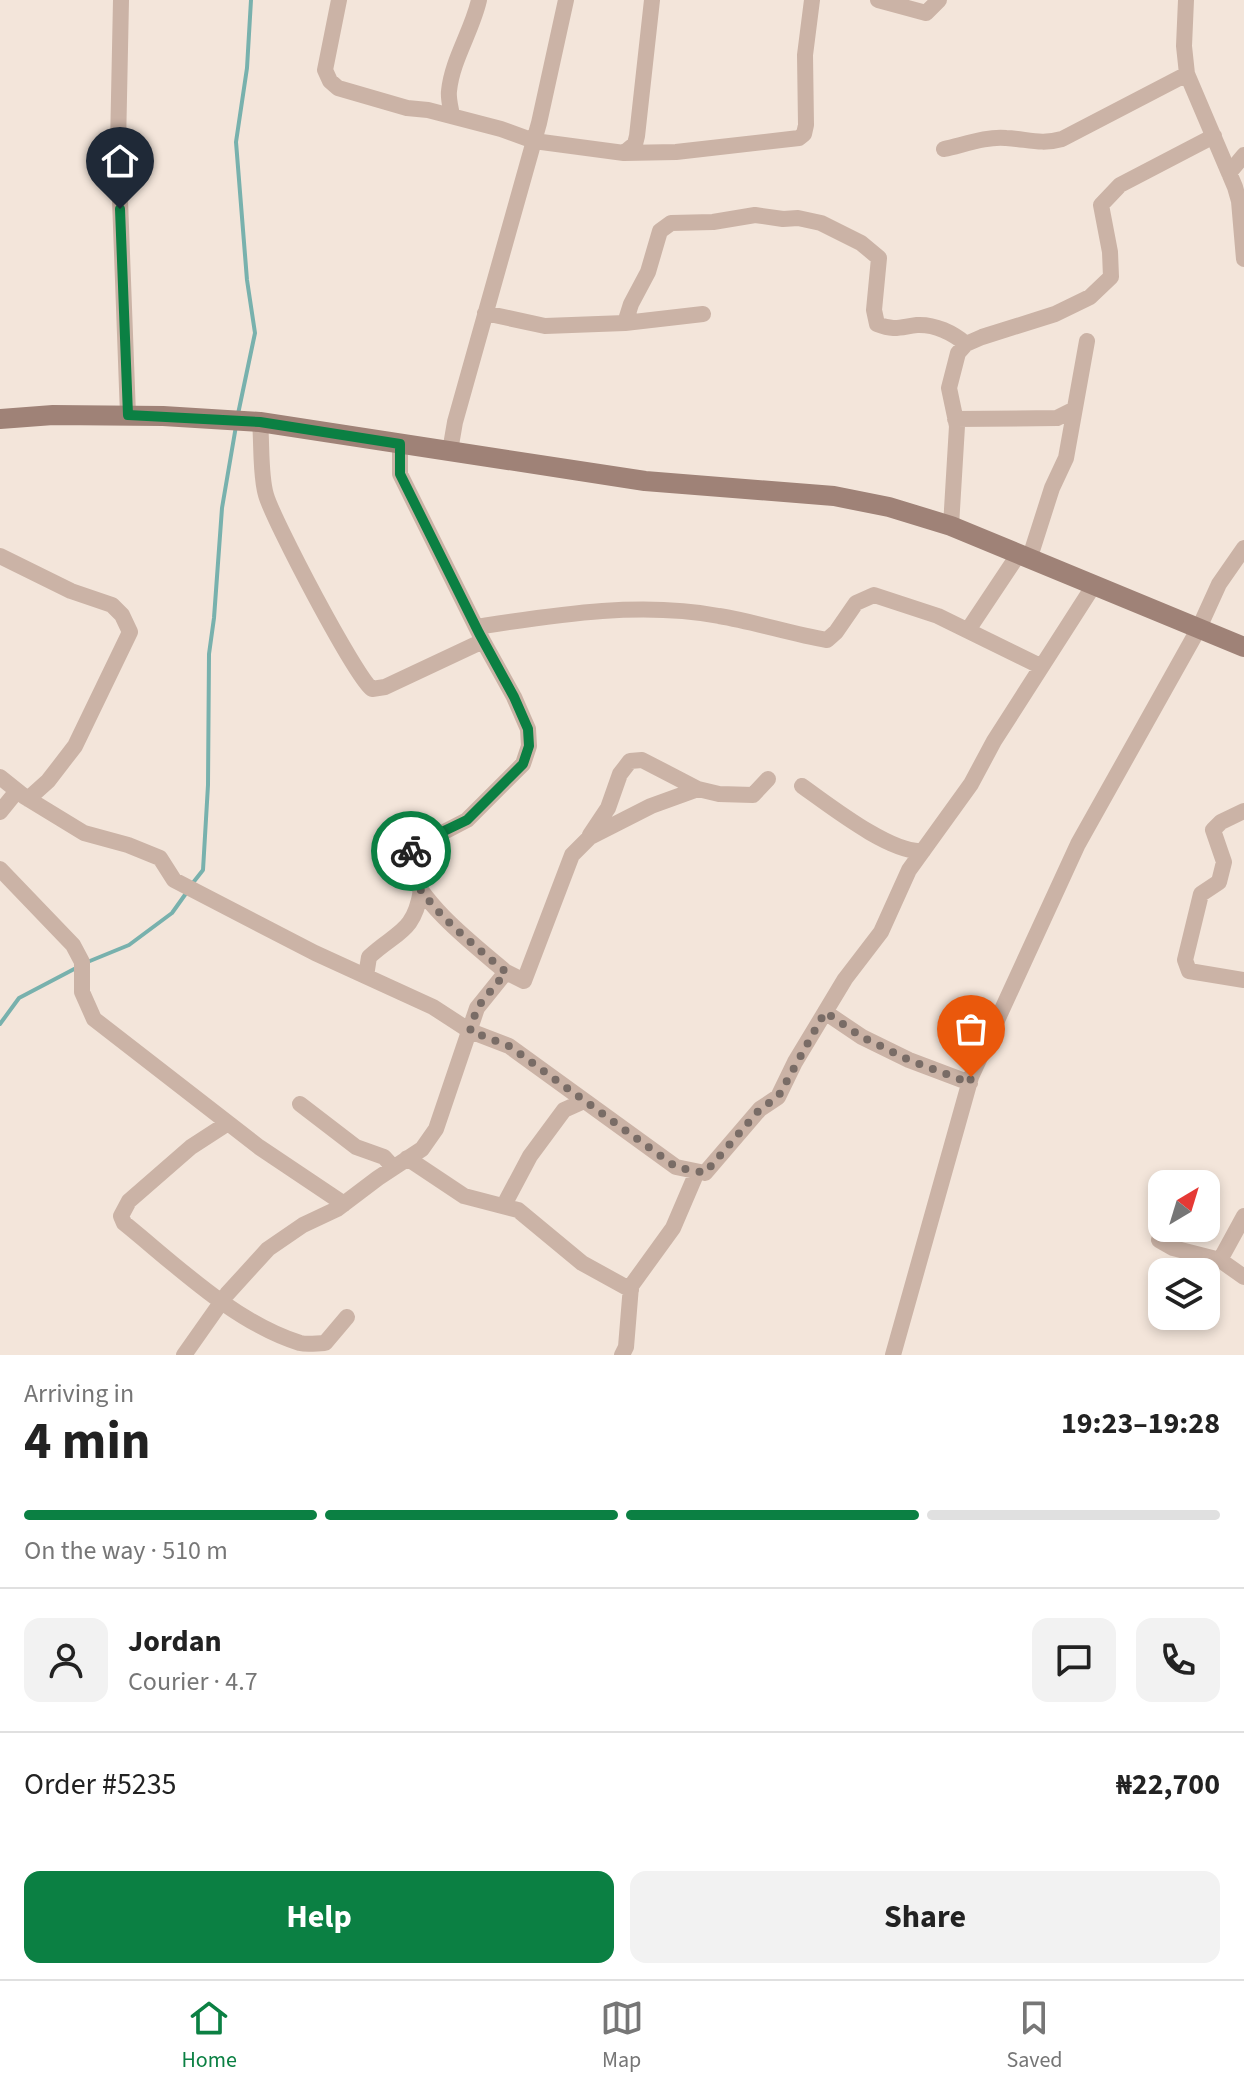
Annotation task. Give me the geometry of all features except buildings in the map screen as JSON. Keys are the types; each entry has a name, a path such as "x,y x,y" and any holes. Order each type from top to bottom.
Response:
{"street":[{"path":"121,0 118,146 128,415"},
{"path":"339,0 325,70 338,88 407,108 501,129 534,141 624,153 676,152 799,138 804,134 805,55 812,0"},
{"path":"452,116 449,89 479,0"},
{"path":"450,451 455,422 534,141 566,0"},
{"path":"624,153 635,144 637,136 652,0"},
{"path":"878,0 926,13 939,0"},
{"path":"1189,2 1184,46 1187,74 1239,201 1244,259"},
{"path":"944,149 1004,137 1048,143 1062,139 1187,74"},
{"path":"951,526 955,419 949,388 958,353 966,344 996,332 1031,324 1090,297 1101,288 1111,277 1110,252 1101,205 1120,185 1214,136"},
{"path":"1229,173 1244,155"},
{"path":"625,323 648,272 660,231 671,223 713,222 755,215 821,223 861,243 879,258 874,310 877,324 905,329 918,325 948,331 966,344"},
{"path":"485,313 545,326 625,323 703,314"},
{"path":"968,630 1024,558 1066,458 1087,341"},
{"path":"955,419 1057,418 1073,410"},
{"path":"0,419 128,415 254,421 645,481 834,496 889,507 951,526 1244,647"},
{"path":"254,421 265,495 305,575 366,685 372,689 385,687 479,634 557,615 669,611 718,615 827,640 856,603 874,595 938,616 1040,666"},
{"path":"400,444 400,474 528,729 529,746 523,764 467,820 421,842 410,852 407,865 421,890 462,934 506,972 524,981 572,855 590,837 608,808 620,774 630,761 642,760 698,789 719,794 753,795 768,779"},
{"path":"893,1355 970,1083 1078,844 1199,628 1219,584 1244,548"},
{"path":"0,556 71,591 112,605 122,615 130,632 75,746 48,781 0,812"},
{"path":"0,777 84,833 147,851 160,858 174,880 315,953 433,1007 470,1031 509,1046 676,1167 705,1173 760,1109 778,1097 845,979 881,932 909,870 971,784 1040,666 1094,585"},
{"path":"802,786 841,814 900,848 912,852 923,851"},
{"path":"590,837 651,806 698,789"},
{"path":"1244,811 1221,822 1213,830 1224,862 1219,882 1201,894 1185,960 1189,971 1244,980"},
{"path":"0,869 73,945 82,962 82,992 94,1019 259,1147 344,1204"},
{"path":"366,976 369,957 407,928 419,906 421,890"},
{"path":"184,1355 222,1302 268,1249 303,1225 344,1204 422,1149 436,1129 477,1008 506,972"},
{"path":"825,1012 862,1037 970,1083"},
{"path":"504,1205 530,1156 564,1110 584,1101"},
{"path":"300,1104 356,1147 400,1163 464,1196 518,1210 582,1263 631,1290"},
{"path":"228,1123 191,1147 129,1201 121,1216 124,1223 222,1302 303,1344 325,1343 347,1317"},
{"path":"622,1355 626,1347 631,1290 673,1228 697,1172"},
{"path":"1244,1216 1220,1260 1244,1277"},
{"path":"1162,1242 1173,1248 1212,1258"}],"waterway":[{"path":"238,414 255,333 247,280 236,142 247,68 251,0"},
{"path":"192,884 203,870 208,785 209,654 222,508 236,426"},
{"path":"85,963 129,945 172,913 187,892"},
{"path":"0,1024 19,998 78,967"}],"way so far":[{"path":"411,851 407,865 421,890 462,934 506,972 477,1008 470,1031 509,1046 676,1167 705,1173 760,1109 778,1097 825,1012 862,1037 909,1060 970,1083 971,1077"}],"route":[{"path":"120,209 128,415 260,422 400,444 400,474 514,697 528,729 529,746 523,764 467,820 421,842 411,851"}]}
